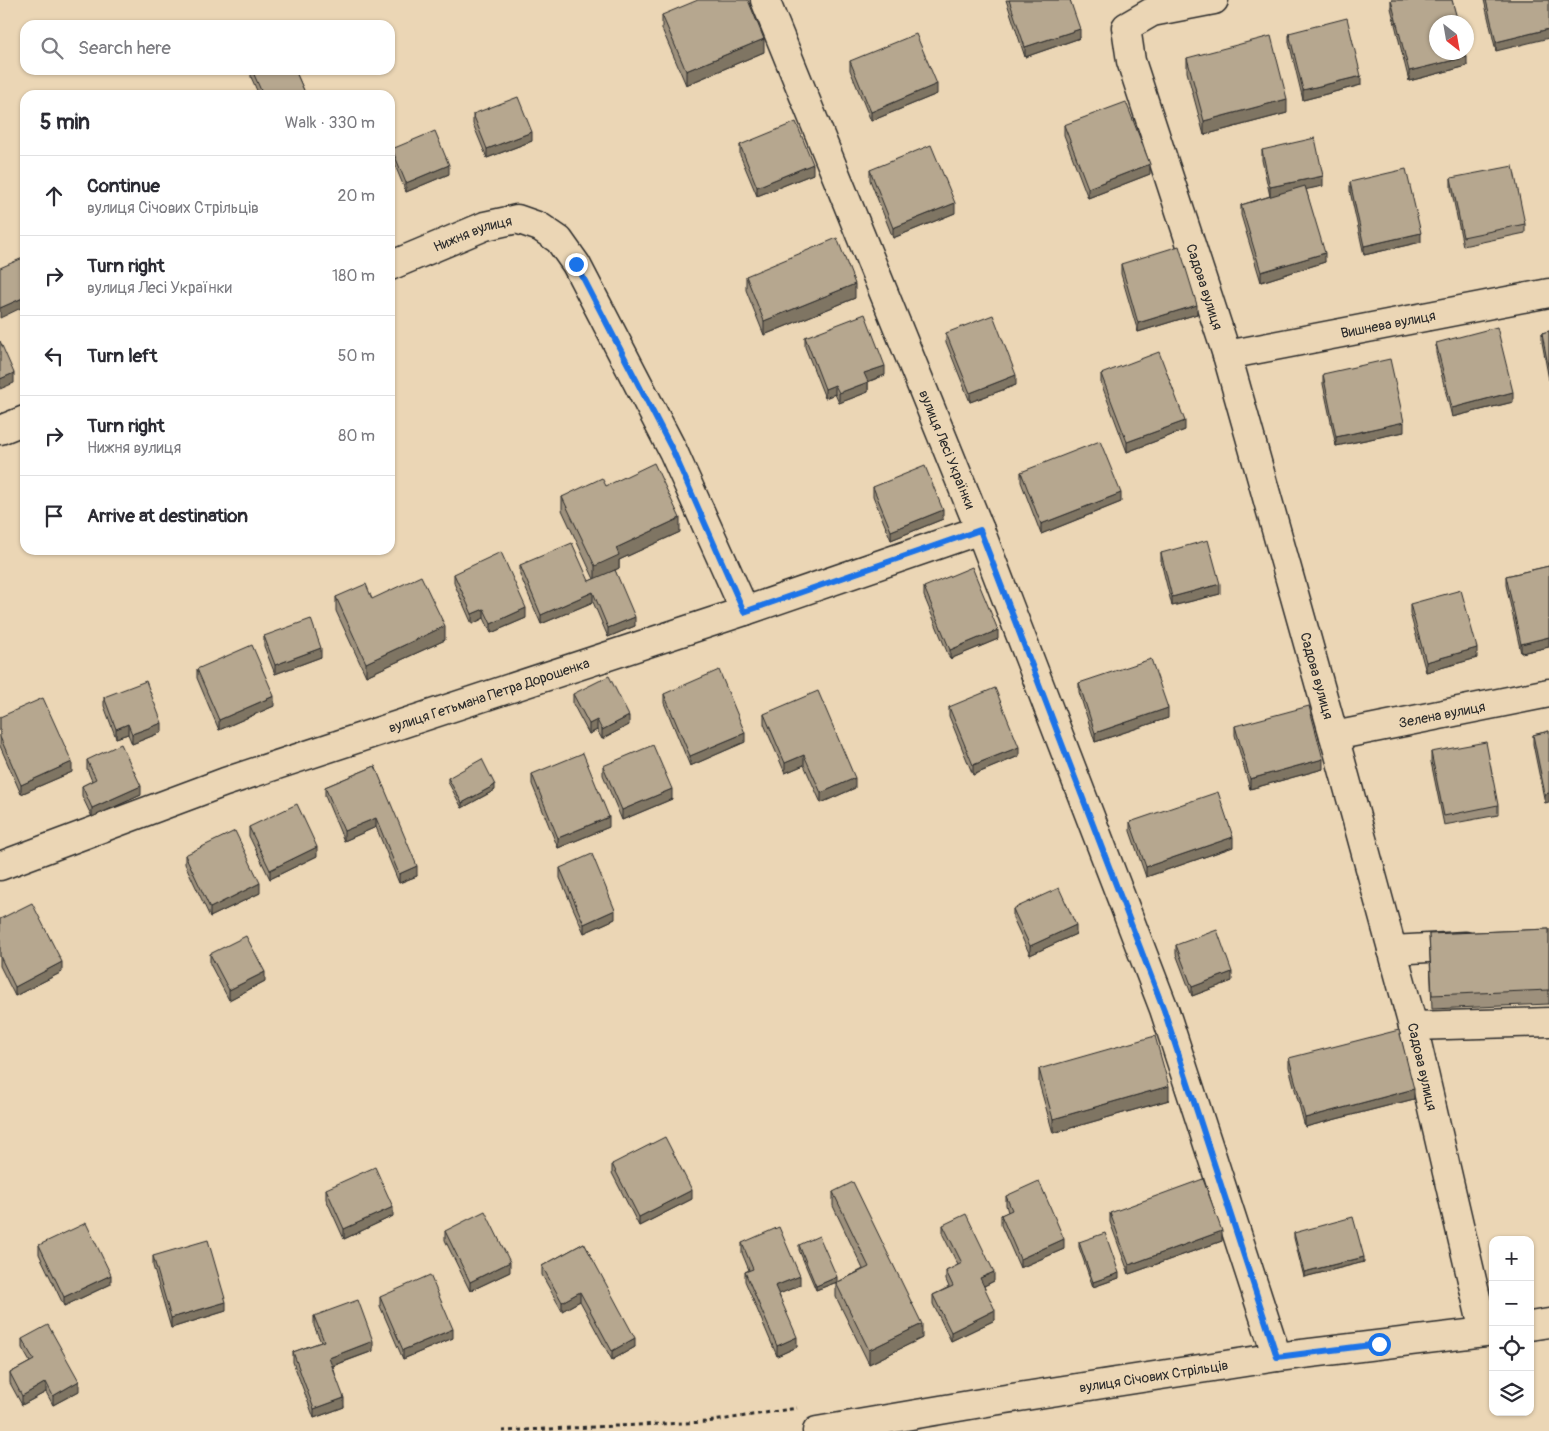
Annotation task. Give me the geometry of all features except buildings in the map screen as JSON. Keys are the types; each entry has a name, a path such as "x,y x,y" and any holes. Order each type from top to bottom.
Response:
{"street":[{"name":"вулиця Лесі Українки","path":"765,0 980,530 1164,1010 1277,1357"},
{"name":"Садова вулиця","path":"1214,0 1152,12 1126,27 1131,62 1227,355 1413,1026 1488,1331"},
{"name":"Нижня вулиця","path":"395,264 485,226 517,219 540,227 559,240 576,264 673,451 744,612"},
{"name":"Вишнева вулиця","path":"1227,355 1549,293"},
{"path":"0,430 20,422"},
{"name":"вулиця Гетьмана Петра Дорошенка","path":"0,866 225,782 744,612 980,530"},
{"name":"Зелена вулиця","path":"1334,736 1549,693"},
{"path":"1392,950 1490,944"},
{"path":"1413,1026 1549,1022"},
{"path":"1534,1325 1549,1323"},
{"name":"вулиця Січових Стрільців","path":"817,1431 992,1401 1277,1357 1488,1331"}],"route":[{"path":"576,264 673,451 744,612 980,530 1164,1010 1277,1357 1379,1344"}]}
